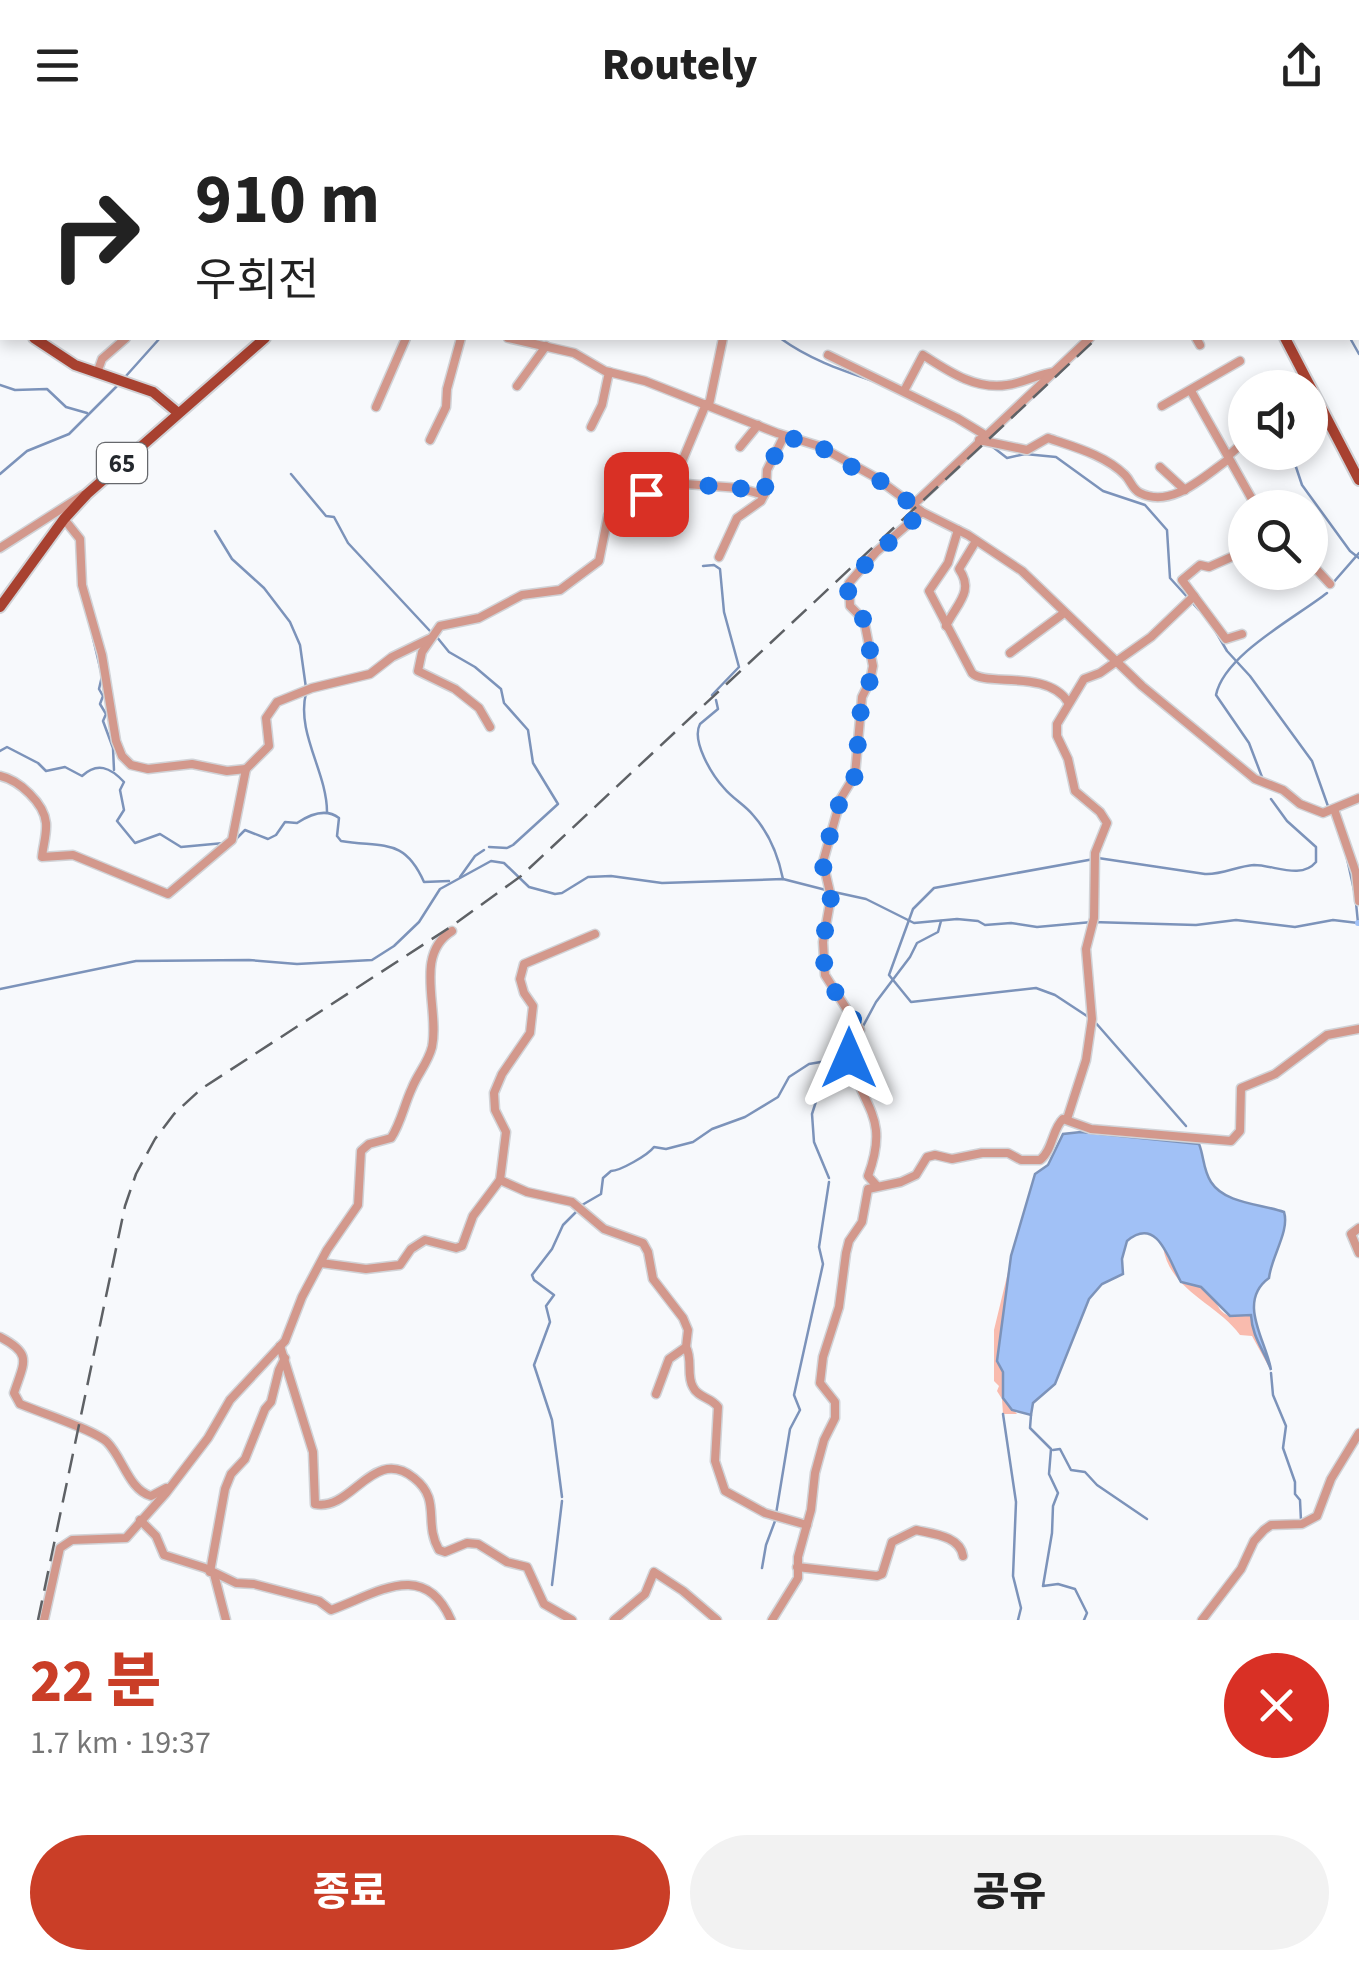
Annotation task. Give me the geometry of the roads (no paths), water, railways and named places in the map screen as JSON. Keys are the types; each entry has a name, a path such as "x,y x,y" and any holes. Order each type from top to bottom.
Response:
{"main road":[{"path":"37,340 66,360 144,388 177,412"},
{"name":"65","path":"0,608 64,518 87,494 263,340"},
{"path":"1286,340 1299,370"},
{"path":"1328,425 1359,480"}],"street":[{"path":"97,373 102,358 124,340"},
{"path":"376,408 405,340"},
{"path":"430,440 446,407 446,388 460,340"},
{"path":"518,340 574,353 609,372 644,381 819,446 885,483 922,512 1022,571 1116,661 1255,779 1283,790 1302,806 1318,812 1359,798"},
{"path":"664,524 673,483 707,404 723,340"},
{"path":"912,504 1088,340"},
{"path":"517,386 546,346"},
{"path":"828,355 904,391 982,438 1027,450 1048,438 1086,451 1127,476 1138,492 1159,498 1185,490 1228,459"},
{"path":"904,391 923,355 961,378 989,385 1011,384 1055,372"},
{"path":"1162,406 1240,361"},
{"path":"591,428 602,405 609,372"},
{"path":"1191,390 1228,456"},
{"path":"740,447 758,425"},
{"path":"719,557 737,518 755,508 764,495 768,470 784,436"},
{"path":"1160,467 1185,490"},
{"path":"0,776 19,784 42,811 46,822 42,857 73,854 166,894 232,840 246,769 269,746 266,718 277,702 312,688 370,674 392,657 428,639 444,624 480,618 522,595 563,588 599,561 614,503 673,483 739,488 764,495"},
{"path":"0,548 87,494"},
{"path":"877,1186 868,1176 876,1151 877,1123 859,1090 848,1056 859,1026 824,972 823,942 831,897 822,866 841,798 855,776 862,697 873,666 864,620 850,606 849,583 876,552 922,512"},
{"path":"64,518 80,539 82,585 102,656 116,745 122,756 131,765 148,769 192,764 227,771 246,769"},
{"path":"958,530 946,567 929,588 976,678 1029,680 1062,694 1068,702"},
{"path":"946,626 968,586 959,569 976,541"},
{"path":"1228,559 1209,567 1200,565 1182,581 1226,639 1242,634"},
{"path":"1067,1119 1086,1060 1093,1015 1086,949 1094,918 1096,853 1107,823 1072,786 1068,759 1056,728 1084,679 1152,636 1194,596"},
{"path":"1010,653 1064,613"},
{"path":"428,639 418,658 420,674 454,689 479,708 490,728"},
{"path":"1334,809 1356,873 1359,901"},
{"path":"44,1620 58,1552 63,1545 72,1540 126,1538 208,1438 230,1400 290,1330 302,1297 338,1231 358,1205 361,1151 394,1135 412,1088 426,1065 434,1031 430,976 435,947 452,932"},
{"path":"322,1263 381,1269 400,1265 411,1249 425,1240 459,1248 473,1216 500,1180 506,1132 495,1110 494,1093 530,1033 533,1006 522,989 522,968 596,934"},
{"path":"772,1620 796,1583 815,1473 836,1413 835,1402 820,1383 823,1358 839,1307 849,1241 864,1218 866,1192 916,1175 928,1157 935,1154 952,1160 982,1153 1008,1153 1022,1160 1040,1160 1052,1145 1059,1122 1067,1119 1091,1129 1231,1141 1240,1131 1240,1088 1275,1074 1327,1035 1359,1029"},
{"path":"500,1180 527,1192 572,1202 604,1229 643,1244 653,1279 686,1324 690,1382 694,1390 718,1407 716,1461 725,1491 765,1514 807,1525"},
{"path":"1359,1228 1351,1234 1359,1252"},
{"path":"0,1337 23,1353 23,1368 14,1393 20,1404 102,1438 145,1495 161,1492 176,1479"},
{"path":"280,1346 313,1452 312,1496 316,1504 331,1504 386,1468 399,1468 432,1500 430,1529 438,1548 445,1552 467,1543 478,1544 507,1562 524,1565 531,1572 544,1604 572,1620"},
{"path":"656,1394 669,1358 686,1347"},
{"path":"226,1620 212,1573 225,1488 231,1474 245,1459 286,1358"},
{"path":"1202,1620 1241,1569 1254,1541 1264,1530 1272,1525 1302,1524 1316,1516 1331,1479 1359,1433"},
{"path":"140,1520 154,1533 164,1555 236,1583 320,1601 331,1610 388,1587 416,1585 439,1596 451,1620"},
{"path":"797,1567 877,1576 882,1574 892,1542 916,1530 956,1541 962,1547 962,1556"},
{"path":"614,1620 644,1594 654,1572 717,1620"}],"water":[{"path":"1081,1132 1199,1144 1206,1173 1217,1189 1234,1199 1284,1212 1284,1227 1269,1278 1259,1288 1254,1310 1271,1370 1251,1315 1230,1316 1201,1287 1181,1282 1155,1237 1138,1234 1127,1241 1123,1274 1102,1284 1089,1299 1055,1384 1033,1403 1031,1415 1012,1410 1003,1398 1003,1372 997,1361 1011,1256 1035,1174 1048,1165 1063,1134"}],"waterway":[{"path":"126,376 158,340"},
{"path":"783,340 813,358 873,381"},
{"path":"1351,340 1359,354"},
{"path":"0,474 27,451 69,434 119,384"},
{"path":"0,385 15,390 47,389 66,407 87,413"},
{"path":"989,444 1007,458 1025,454 1056,457 1103,491 1145,505 1167,530 1170,578 1199,610"},
{"path":"1297,470 1302,485 1359,558"},
{"path":"291,474 326,516 334,517 348,543 430,631"},
{"path":"215,531 232,559 264,588 290,622 300,645 306,688"},
{"path":"1332,584 1359,553"},
{"path":"703,566 720,569 724,612 739,667 712,695"},
{"path":"1262,777 1249,743 1216,695 1222,680 1246,652 1327,593"},
{"path":"1216,632 1312,761 1329,809"},
{"path":"436,636 449,652 501,689 504,703 528,730 533,763 558,804 513,845 489,847"},
{"path":"93,638 102,676 100,704 106,714 103,721 113,748 114,770"},
{"path":"306,693 305,723 327,812"},
{"path":"716,700 718,709 700,724 700,748 719,782 764,830 783,879"},
{"path":"0,751 7,747 46,771 65,767 82,776 103,768 114,773 124,782 120,790 124,810 117,821 135,843 160,834 181,847 224,843"},
{"path":"1098,858 1205,874 1254,865 1295,871 1310,867 1316,862 1316,847 1287,821 1271,799"},
{"path":"232,843 245,830 268,839 285,822 297,823 312,815 329,813 339,818 337,836 341,841 391,847 408,858 424,882 449,881"},
{"path":"460,877 484,850"},
{"path":"1346,854 1354,890"},
{"path":"1090,1018 1055,995 1036,988 911,1002 889,975 913,909 934,888 1094,859"},
{"path":"0,989 136,961 249,960 297,964 372,960 419,922 440,889 491,861 504,863 529,887 555,894 588,877 611,876 662,883 783,879 826,890"},
{"path":"834,892 866,899 914,923 957,919 985,925 1037,927 1092,922 1196,925 1236,920 1295,927 1333,920 1358,923 1356,903"},
{"path":"861,1030 917,943 938,932 941,921"},
{"path":"1095,1022 1186,1126"},
{"path":"829,1178 814,1142 812,1114 819,1092 853,1040"},
{"path":"582,1205 601,1194 603,1178 611,1171 634,1162 654,1147 666,1149 693,1142 712,1129 745,1117 778,1097 789,1077 809,1064 838,1059"},
{"path":"776,1514 790,1429 800,1410 794,1395 823,1264 819,1247 829,1182"},
{"path":"562,1497 552,1420 534,1365 550,1322 546,1306 554,1295 532,1275 552,1249 563,1225 578,1210"},
{"path":"1271,1373 1273,1395 1286,1426 1283,1448 1300,1500 1301,1521"},
{"path":"1003,1414 1016,1502 1013,1576 1021,1608 1018,1620"},
{"path":"1031,1415 1030,1428 1051,1449 1049,1474 1058,1493 1043,1586 1058,1584 1075,1589 1087,1613 1084,1620"},
{"path":"1053,1450 1060,1449 1071,1470 1085,1472 1097,1485 1147,1519"},
{"path":"552,1585 562,1501"},
{"path":"762,1568 775,1521"}],"railway":[{"path":"38,1620 125,1206 136,1174 174,1114 201,1089 452,926 521,876 1095,340"}]}
